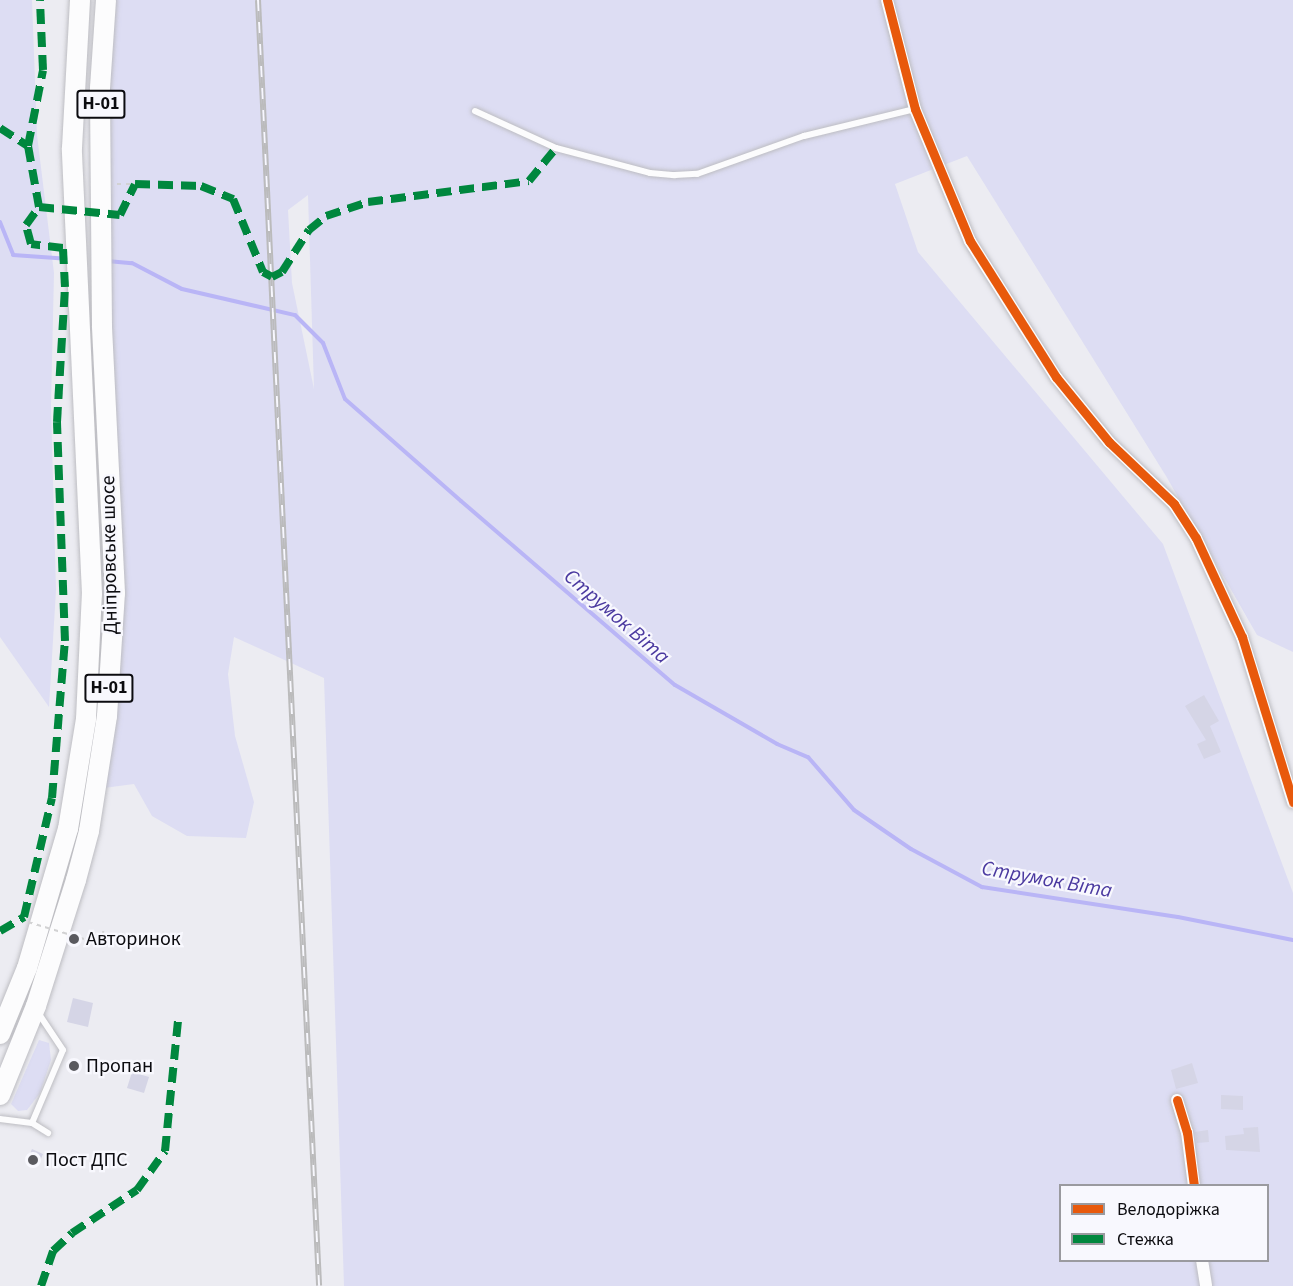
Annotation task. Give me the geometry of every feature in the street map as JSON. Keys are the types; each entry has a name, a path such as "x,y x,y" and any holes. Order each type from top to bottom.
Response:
{"main road":[{"name":"Дніпровське шосе","path":"0,1034 27,968 68,829 86,719 92,594 77,329 72,148 80,0"},
{"name":"Дніпровське шосе","path":"0,1095 36,1006 89,831 107,716 115,593 102,326 100,88 106,0"}],"street":[{"path":"887,0 915,109 970,241 1017,320 1062,385 1109,442 1174,504 1196,538 1242,637 1293,802"},
{"path":"1177,1100 1187,1132 1194,1184"},
{"path":"1203,1262 1206,1286"}],"lane":[{"path":"475,111 556,148 650,173 675,175 697,174 804,136 915,109"},
{"path":"32,1122 63,1050 44,1026 36,1006"},
{"path":"0,1119 32,1122 48,1133"}],"path":[{"path":"28,922 101,944 104,927"}],"shaded area":[{"path":"0,0 32,0 37,135 54,273 51,406 56,590 49,707 0,637"},
{"path":"106,0 1293,0 1293,652 1257,635 1166,476 967,156 895,184 918,252 1163,544 1293,893 1293,1286 344,1286 324,678 234,637 228,674 235,736 254,802 246,838 187,836 152,816 134,784 96,789 107,716","holes":["308,195 314,389 292,283 288,210"]},
{"path":"39,1040 49,1043 51,1060 40,1093 27,1110 18,1111 11,1104"}],"building":[{"path":"1204,695 1219,721 1210,726 1221,752 1204,759 1197,744 1206,740 1185,706"},
{"path":"73,998 93,1003 88,1027 67,1022"},
{"path":"1192,1063 1198,1083 1176,1089 1171,1070"},
{"path":"132,1072 149,1077 144,1093 127,1088"},
{"path":"1221,1095 1243,1096 1243,1110 1221,1109"},
{"path":"1258,1127 1260,1152 1226,1150 1225,1136 1244,1134 1243,1128"},
{"path":"1208,1130 1209,1142 1197,1143 1195,1132"},
{"name":"Пост ДПС","path":"32,1149 43,1154 38,1166 27,1160"}],"waterway":[{"name":"Струмок Віта","path":"0,222 13,255 70,259"},
{"name":"Струмок Віта","path":"107,261 132,263 182,289 295,315 323,343 345,399 461,501 675,685 777,744 808,757 854,810 911,849 982,887 1178,917 1293,940"}],"railway":[{"path":"258,0 319,1286"}],"marked path":[{"path":"39,207 28,146 43,70 40,0"},
{"path":"0,128 28,146"},
{"path":"39,207 120,215 135,184 201,186 233,199 263,272 272,277 282,272 309,230 326,216 368,202 529,181 556,148"},
{"path":"0,931 24,917 52,798 65,641 57,422 65,287 63,248 31,244 26,225 39,207"},
{"path":"41,1286 53,1251 72,1233 137,1190 165,1151 178,1020"}],"cycle path":[{"path":"887,0 915,109 970,241 1056,377 1109,442 1174,504 1196,538 1242,637 1293,802"},
{"path":"1177,1100 1187,1132 1194,1184"}],"place":[{"name":"Авторинок","path":"74,939"},
{"name":"Пропан","path":"74,1066"},
{"name":"Пост ДПС","path":"33,1160"}]}
